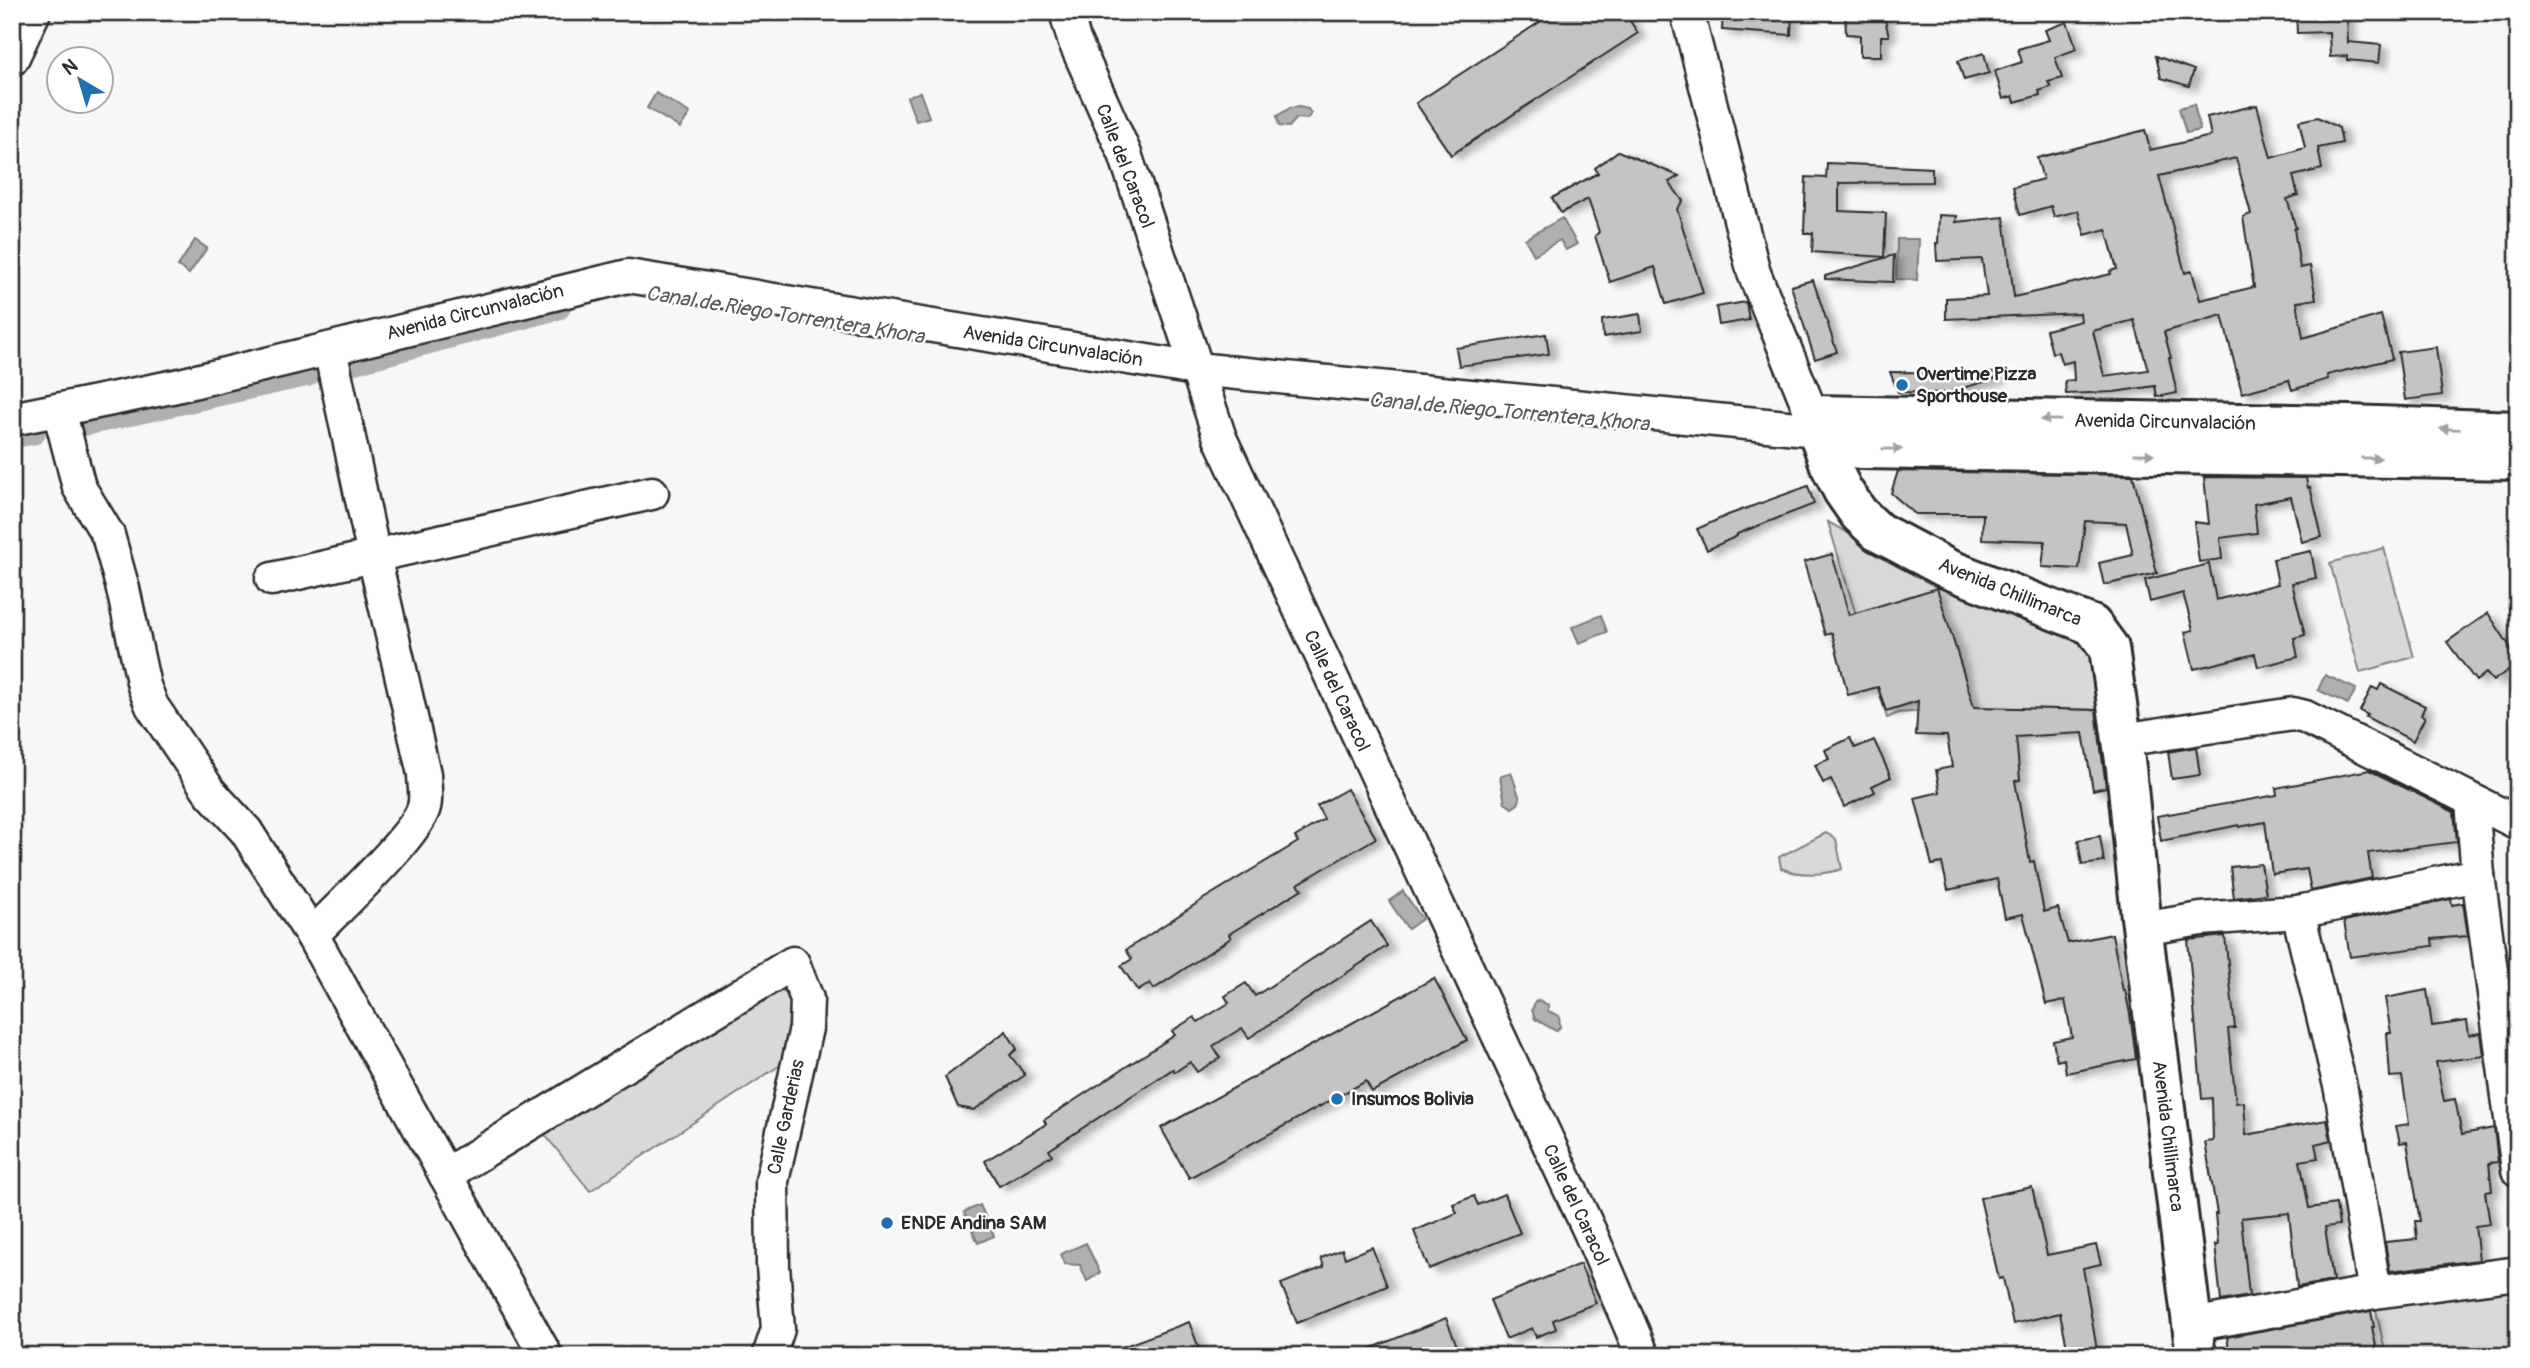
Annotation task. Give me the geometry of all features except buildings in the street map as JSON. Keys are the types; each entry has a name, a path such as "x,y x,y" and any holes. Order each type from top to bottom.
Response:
{"main road":[{"name":"Avenida Circunvalación","path":"1818,430 2234,412 2349,425 2518,431"},
{"name":"Avenida Circunvalación","path":"1818,430 1862,449 2518,460"},
{"name":"Avenida Chillimarca","path":"1818,430 1830,465 1843,491 1859,514 1878,532 1948,569 2092,625 2109,648 2194,1340"}],"street":[{"path":"12,59 34,12"},
{"name":"Calle del Caracol","path":"1066,12 1074,40 1125,154 1225,450 1590,1232 1643,1356"},
{"name":"Avenida Chillimarca","path":"1687,12 1754,274 1818,430"},
{"name":"Avenida Circunvalación","path":"12,419 176,386 628,276 1196,369 1818,430"},
{"path":"312,935 381,864 414,826 424,807 424,774 330,349"},
{"path":"59,410 79,487 108,536 123,589 144,686 152,706 210,792 246,831 312,935 546,1356"},
{"path":"272,579 652,493"},
{"path":"2122,740 2293,714 2305,716 2518,823"},
{"path":"2472,802 2478,875 2518,1170"},
{"path":"2142,929 2201,919 2298,912 2478,875"},
{"path":"2298,912 2341,1090 2375,1292"},
{"name":"Calle Garderias","path":"445,1175 793,963 807,999 806,1028 772,1181 778,1329 769,1356"},
{"path":"2194,1340 2375,1292 2518,1273"}],"shaded area":[{"path":"920,92 929,117 916,121 907,97"},
{"path":"656,93 690,113 680,128 647,108"},
{"path":"2194,104 2200,130 2186,133 2179,108"},
{"path":"1290,108 1308,109 1311,114 1307,119 1297,118 1289,127 1279,126 1277,116"},
{"path":"1562,218 1577,244 1566,250 1560,240 1534,255 1525,239"},
{"path":"1897,239 1919,239 1917,280 1896,279"},
{"path":"195,240 207,248 189,274 178,266"},
{"path":"1828,522 1971,600 2056,625 2082,638 2096,659 2099,710 1974,707 1898,713 1887,718"},
{"path":"2384,548 2414,657 2360,672 2330,563"},
{"path":"1601,615 1607,632 1579,643 1572,627"},
{"path":"2325,675 2356,689 2348,704 2318,690"},
{"path":"1511,772 1520,799 1512,808 1505,803 1500,777"},
{"path":"1826,833 1836,839 1842,869 1811,874 1781,868 1779,857"},
{"path":"1403,891 1422,919 1408,929 1389,901"},
{"path":"776,989 788,994 796,1004 788,1060 590,1191 542,1131"},
{"path":"1539,1000 1548,1005 1548,1011 1559,1016 1560,1027 1556,1031 1535,1019 1532,1010 1535,1002"},
{"path":"980,1205 994,1236 978,1243 964,1212"},
{"path":"1086,1243 1100,1273 1087,1281 1080,1265 1065,1264 1061,1254"},
{"path":"2506,1279 2518,1332 2518,1356 2386,1356 2374,1301"}],"waterway":[{"name":"Canal de Riego Torrentera Khora","path":"349,364 559,308"},
{"name":"Canal de Riego Torrentera Khora","path":"78,426 308,375"},
{"name":"Canal de Riego Torrentera Khora","path":"12,437 34,433"}],"place":[{"name":"Overtime Pizza Sporthouse","path":"1902,385"},
{"name":"Insumos Bolivia","path":"1337,1099"},
{"name":"ENDE Andina SAM","path":"887,1223"}]}
